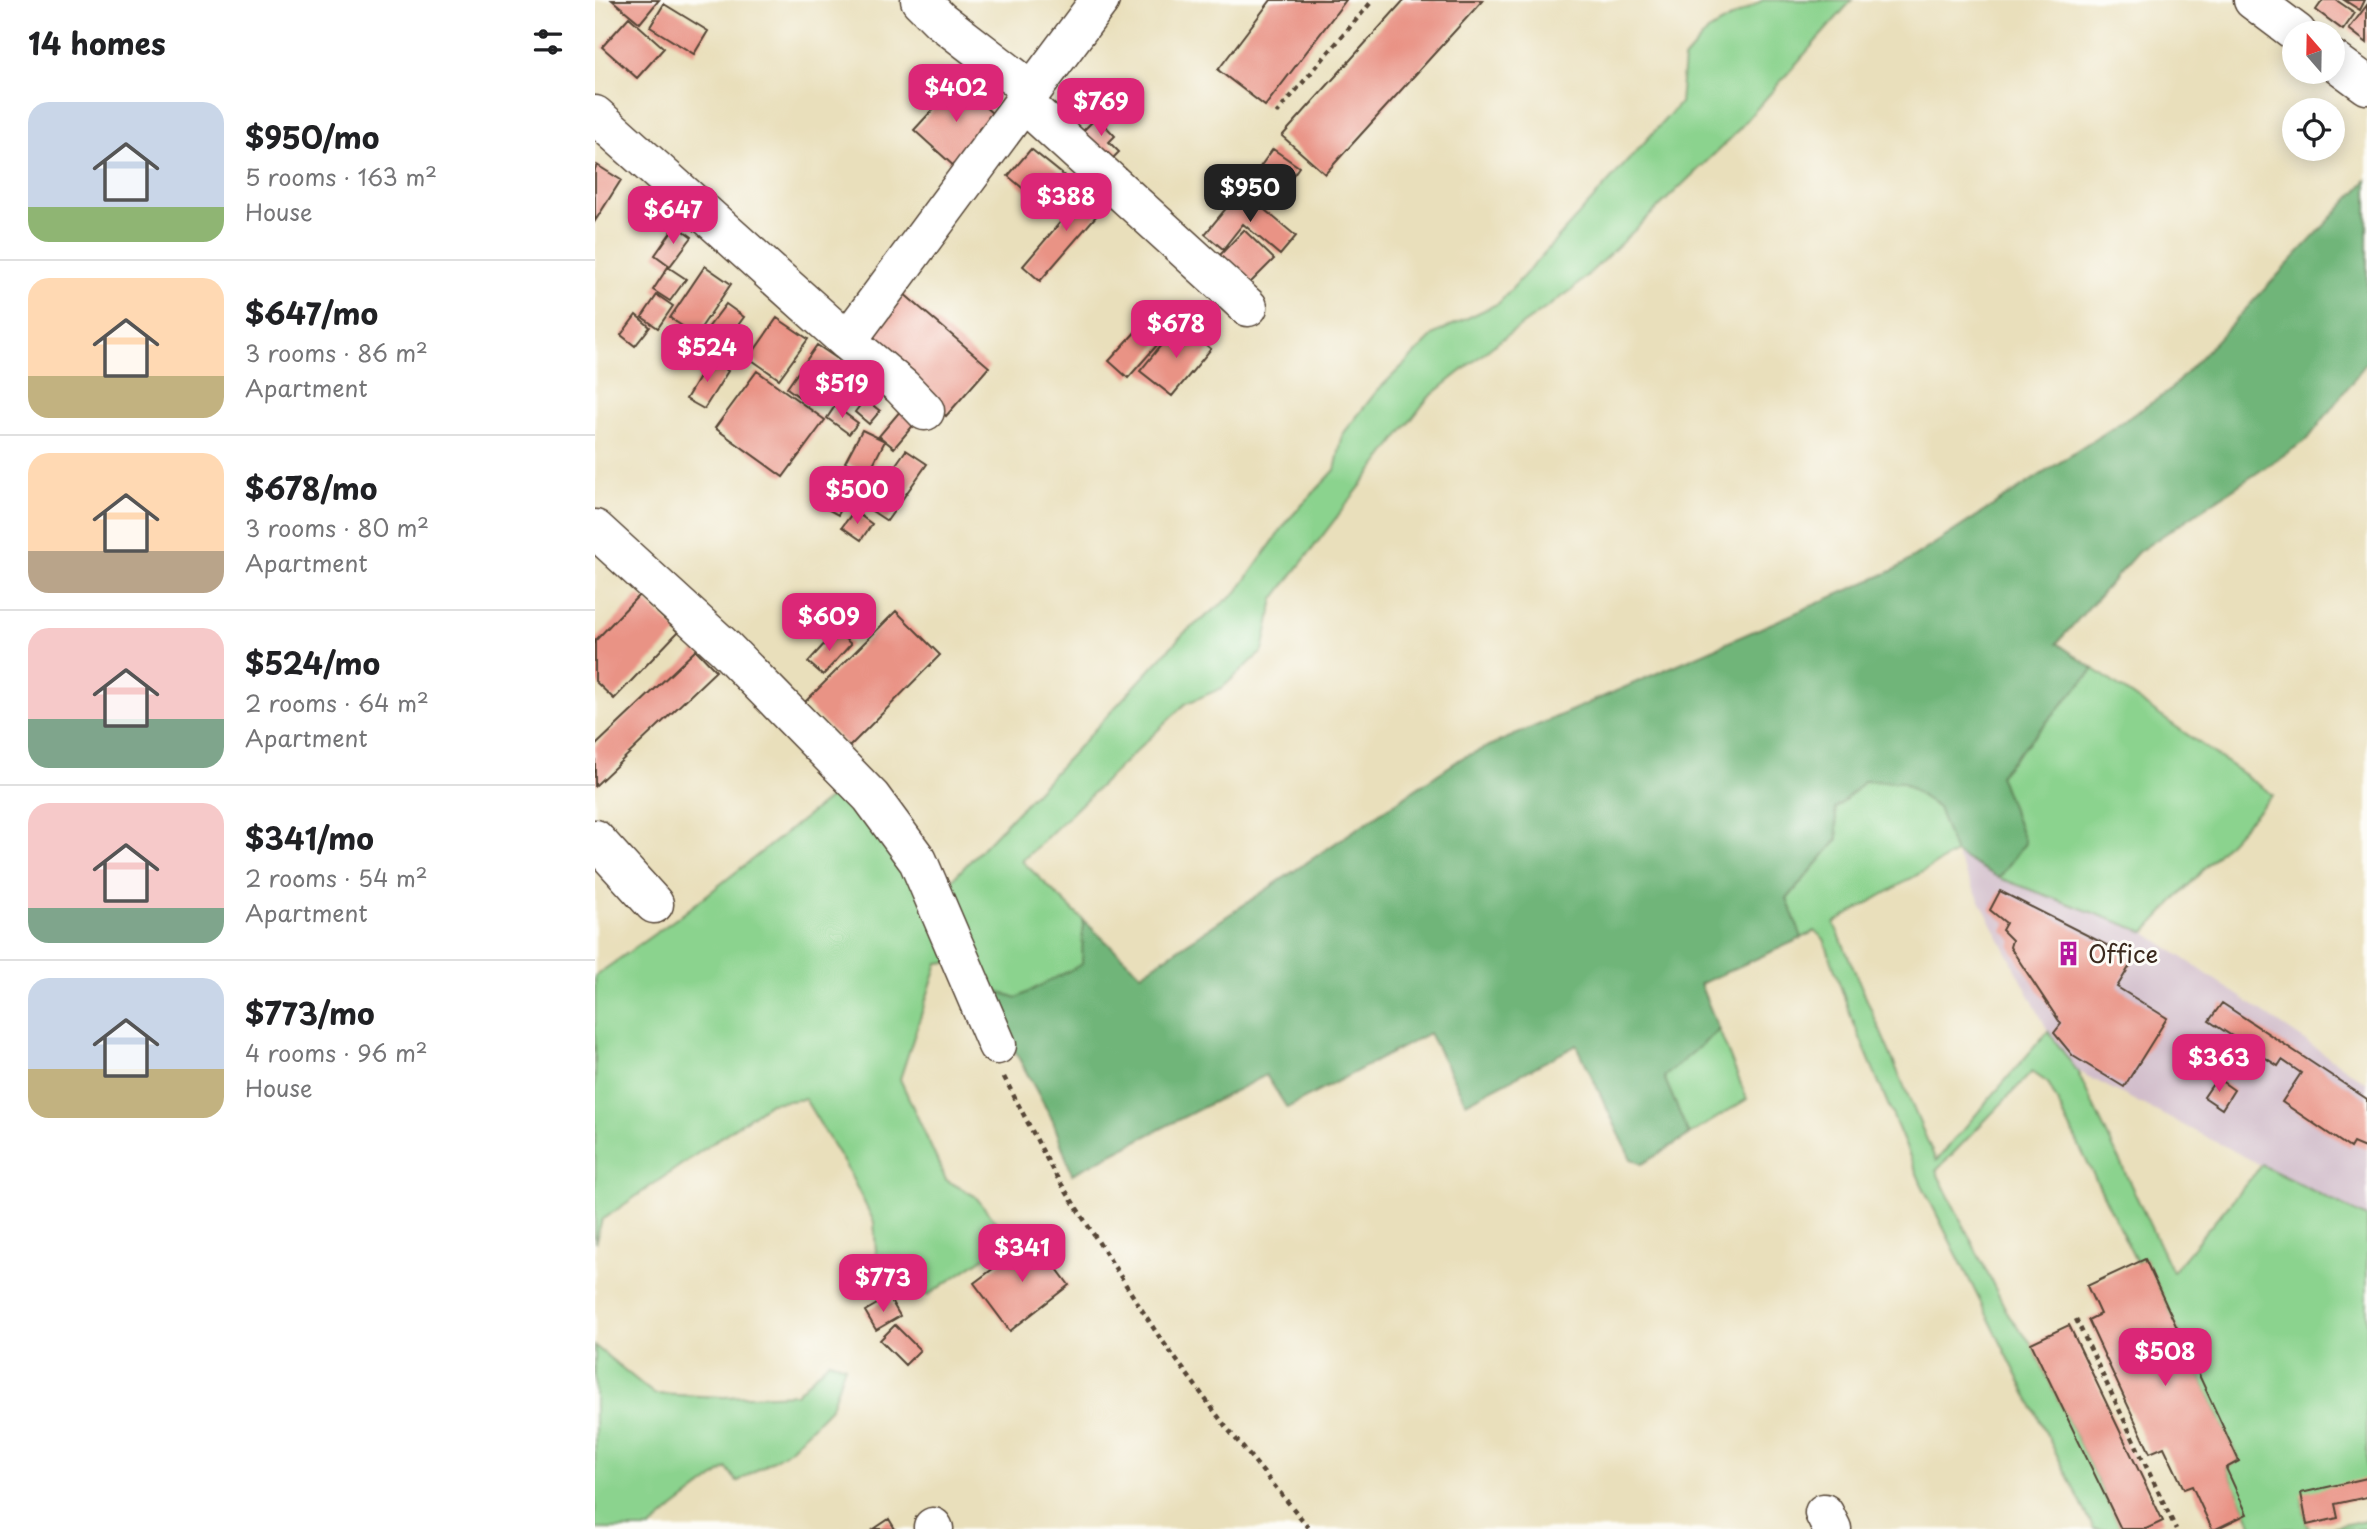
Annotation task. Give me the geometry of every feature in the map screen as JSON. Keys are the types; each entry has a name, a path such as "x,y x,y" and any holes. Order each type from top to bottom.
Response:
{"street":[{"path":"920,0 1027,97 1248,307"},
{"path":"847,341 1100,0"},
{"path":"2253,0 2282,22"},
{"path":"2345,69 2367,86"},
{"path":"595,115 902,387 925,411"},
{"path":"595,529 725,648 871,797 918,861 997,1055"},
{"path":"595,839 654,904"}],"path":[{"path":"1276,114 1373,0"},
{"path":"997,1055 1053,1171 1158,1335 1226,1427 1310,1529"},
{"path":"2076,1319 2176,1529"}],"shaded area":[{"path":"1955,853 1999,878 2145,932 2367,1083 2367,1219 2077,1071 2048,1031"}],"green space":[{"path":"1763,0 1852,0 1732,137 1573,289 1498,342 1428,398 1274,599 1263,651 1222,688 1185,704 1022,861 1083,920 1083,963 1026,1001 979,985 962,961 938,963 900,1079 946,1180 975,1196 996,1222 997,1249 928,1295 879,1294 874,1222 848,1170 805,1099 770,1103 602,1220 595,1243 595,976 684,913 845,786 931,902 1183,634 1237,592 1289,519 1335,470 1343,434 1377,391 1436,333 1499,303 1680,103 1684,59 1708,31"},
{"path":"2367,180 2367,362 2308,439 2138,552 2057,643 2094,669 1999,775 2025,843 1999,878 1955,853 1938,808 1902,782 1865,781 1835,809 1838,839 1787,899 1802,938 1700,984 1719,1030 1664,1077 1689,1135 1642,1164 1631,1159 1577,1045 1466,1103 1429,1033 1287,1108 1266,1075 1072,1174 1053,1121 979,985 1017,998 1082,964 1083,920 1141,974 1462,758 1894,570 2168,392"},
{"path":"2094,669 2273,795 2145,932 1999,878 2025,843 1999,775"},
{"path":"1881,778 1902,782 1939,808 1955,853 1834,923 1936,1161 2048,1031 2077,1071 2172,1272 2262,1165 2367,1218 2367,1494 2302,1498 2310,1529 2254,1529 2226,1468 2239,1461 2145,1259 2137,1263 2048,1083 2032,1072 1936,1171 2009,1316 2031,1343 2121,1529 2094,1529 1921,1183 1850,1014 1824,939 1815,931 1802,938 1787,899 1838,839 1835,809 1865,781"},
{"path":"1719,1030 1747,1099 1689,1135 1663,1077"},
{"path":"595,1346 654,1394 724,1397 796,1394 829,1361 845,1366 831,1407 788,1451 737,1482 727,1468 650,1529 595,1529"},
{"path":"2367,1520 2367,1529 2321,1529"}],"building":[{"path":"612,0 659,0 640,23"},
{"path":"1271,0 1346,0 1265,106 1218,70"},
{"path":"1404,0 1483,0 1325,174 1282,136"},
{"path":"2323,0 2336,0 2355,13 2345,27 2345,21 2331,21 2316,10"},
{"path":"2344,0 2365,0 2360,10"},
{"path":"664,4 708,31 694,54 650,27"},
{"path":"2367,5 2367,43 2349,29"},
{"path":"629,17 664,48 637,78 602,47"},
{"path":"961,79 986,102 983,105 993,114 979,129 986,134 956,168 914,130"},
{"path":"1097,117 1115,136 1109,142 1119,152 1111,160 1082,132"},
{"path":"1031,149 1067,178 1044,206 1008,176"},
{"path":"1273,149 1299,167 1273,203 1247,185"},
{"path":"597,165 621,180 595,221 595,169"},
{"path":"1092,185 1110,200 1040,281 1023,266"},
{"path":"1241,190 1296,236 1280,255 1243,224 1223,249 1205,234"},
{"path":"676,225 692,237 670,266 655,255"},
{"path":"1244,230 1274,259 1248,285 1219,256"},
{"path":"705,266 731,284 696,335 670,318"},
{"path":"668,267 686,279 670,301 653,290"},
{"path":"903,293 989,367 946,416 861,342"},
{"path":"657,295 673,306 658,328 642,317"},
{"path":"726,304 744,317 713,359 695,345"},
{"path":"636,315 650,327 635,346 621,335"},
{"path":"777,318 808,339 779,379 749,358"},
{"path":"1179,323 1211,349 1172,396 1140,371"},
{"path":"1139,328 1158,344 1128,378 1109,361"},
{"path":"817,345 857,372 835,404 815,390 806,402 787,388"},
{"path":"710,359 728,371 704,409 686,399"},
{"path":"757,371 825,420 783,477 715,428"},
{"path":"865,399 880,411 869,424 855,412"},
{"path":"907,403 922,415 894,448 879,436"},
{"path":"835,406 858,423 849,434 827,418"},
{"path":"862,430 885,441 868,474 845,462"},
{"path":"906,450 927,464 887,521 866,507"},
{"path":"845,469 868,484 860,496 837,481"},
{"path":"833,480 851,492 838,515 818,504"},
{"path":"854,511 872,524 861,540 842,527"},
{"path":"639,595 678,632 614,699 595,681 595,641"},
{"path":"896,611 940,655 849,747 804,703"},
{"path":"836,631 851,644 823,675 808,662"},
{"path":"696,650 716,671 595,786 595,746"},
{"path":"2000,891 2134,959 2117,987 2167,1018 2124,1087 2073,1056 2054,1033 2061,1024 2010,947 2012,940 2002,930 2006,923 1990,910"},
{"path":"2222,1003 2367,1099 2367,1149 2353,1143 2350,1148 2282,1102 2301,1073 2282,1060 2278,1066 2209,1021"},
{"path":"2217,1078 2234,1090 2222,1109 2204,1097"},
{"path":"1034,1238 1069,1285 1010,1331 974,1283"},
{"path":"2145,1259 2239,1461 2226,1468 2247,1514 2216,1529 2212,1529 2192,1486 2184,1489 2164,1447 2150,1453 2088,1320 2100,1314 2087,1286"},
{"path":"889,1297 900,1316 876,1330 865,1311"},
{"path":"895,1325 920,1350 905,1365 880,1340"},
{"path":"2069,1325 2163,1521 2146,1529 2121,1529 2031,1343"},
{"path":"2367,1478 2367,1497 2335,1504 2338,1518 2307,1525 2301,1493"},
{"path":"889,1519 895,1529 874,1529"}],"place":[{"name":"Office","path":"2068,953"}]}
